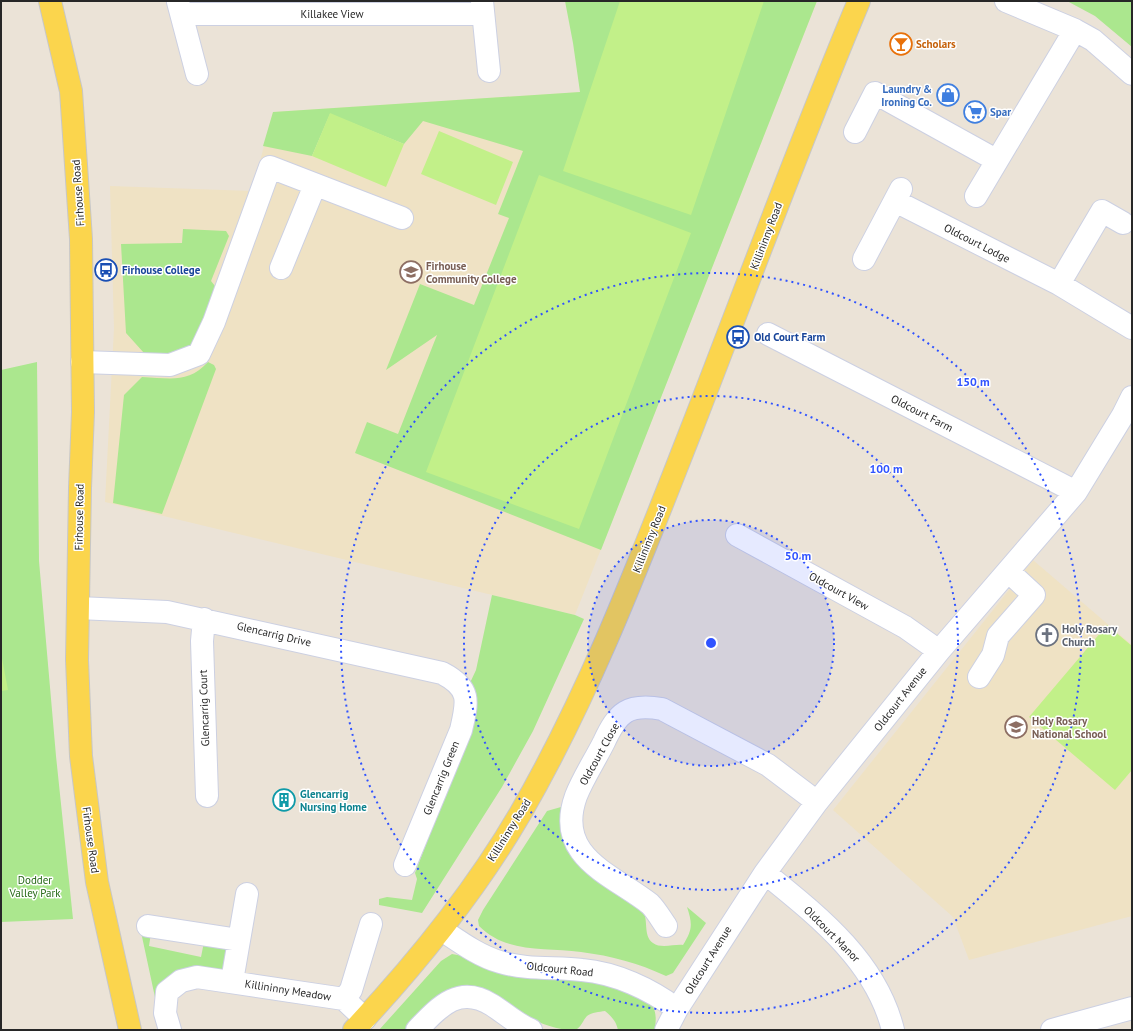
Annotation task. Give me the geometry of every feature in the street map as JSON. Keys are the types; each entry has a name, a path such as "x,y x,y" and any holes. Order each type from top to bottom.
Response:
{"main road":[{"name":"Firhouse Road","path":"50,1 71,91 81,239 82,362 77,660 81,756 97,882 130,1030"},
{"name":"Killininny Road","path":"359,1024 399,981 442,930 484,870 518,817 566,727 606,643 647,544 816,104 859,1"}],"street":[{"path":"1006,1 1075,30 1093,40 1132,74"},
{"name":"Killakee View","path":"197,74 180,8 482,7 489,71"},
{"path":"976,196 996,160 1075,30"},
{"path":"855,132 874,92 996,160"},
{"path":"82,362 170,365 199,354 214,322 270,167 402,218"},
{"path":"281,268 315,185"},
{"name":"Oldcourt Lodge","path":"864,259 898,195 1059,284 1132,328"},
{"path":"1059,284 1102,211 1124,223"},
{"name":"Oldcourt Farm","path":"768,334 1076,492"},
{"name":"Oldcourt Avenue","path":"677,1008 765,873 817,802 938,651 1076,492 1129,408"},
{"name":"Oldcourt View","path":"737,535 905,627 938,651"},
{"path":"979,677 993,655 998,636 1034,595 1008,571"},
{"name":"Glencarrig Drive","path":"78,608 167,612 204,619 442,673 454,679 463,688"},
{"name":"Glencarrig Court","path":"204,619 202,641 207,796"},
{"name":"Glencarrig Green","path":"405,865 461,730 466,710 463,688"},
{"name":"Oldcourt Close","path":"666,926 651,905 599,871 582,855 574,837 571,816 576,795 611,726 624,712 643,706 662,709 768,765 817,802"},
{"name":"Oldcourt Manor","path":"765,873 819,918 856,955 876,986 893,1030"},
{"name":"Killininny Meadow","path":"232,981 248,894"},
{"name":"Killininny Meadow","path":"344,999 351,990 370,924"},
{"path":"148,926 240,940"},
{"name":"Oldcourt Road","path":"442,930 476,952 500,962 529,967 584,970 623,980 651,991 677,1008"},
{"name":"Killininny Meadow","path":"170,1030 165,1013 167,992 181,981 197,977 232,981 344,999 359,1024"},
{"path":"417,1030 438,1008 454,998 473,996 492,1004 530,1030"},
{"path":"666,1030 677,1008"},
{"path":"1052,1030 1132,1008"}],"shaded area":[{"name":"Firhouse Community College","path":"817,1 575,615 105,502 114,328 110,186 252,191 273,112 580,92"},
{"name":"Holy Rosary National School","path":"1033,560 1132,645 1132,916 969,960 953,917 833,810"}],"green space":[{"path":"565,1 817,1 601,550 355,453 367,422 398,434 437,335 386,370 420,284 474,305 509,218 498,214 523,151 423,121 404,144 330,114 312,156 263,146 273,112 580,92"},
{"path":"620,1 764,1 691,215 563,171"},
{"path":"1067,1 1132,1 1132,47 1095,16"},
{"path":"330,113 404,144 386,187 312,156"},
{"path":"439,131 513,162 496,205 421,174"},
{"path":"539,175 691,233 579,529 426,472"},
{"path":"183,229 226,231 229,236 211,281 215,286 199,331 195,340 187,350 172,354 144,353 126,333 121,244 182,243"},
{"name":"Dodder Valley Park","path":"37,362 39,561 56,756 73,919 1,922 1,370"},
{"path":"208,362 214,365 216,369 162,514 113,503 124,395 142,377 185,377 201,369"},
{"path":"492,595 575,615 584,619 533,731 502,787 422,913 379,905 379,899 387,897 412,900 417,879 415,873 475,717 469,685 476,670"},
{"path":"1107,625 1132,646 1132,770 1115,790 1029,717"},
{"path":"1,653 8,690 1,691"},
{"path":"561,807 561,822 612,874 641,907 644,912 648,936 653,943 660,946 683,945 691,927 687,907 706,923 673,973 666,976 635,964 592,954 527,948 514,945 490,935 479,926 478,920 483,910 547,811"},
{"path":"141,932 151,933 149,946 201,957 204,942 228,948 224,971 156,1002"},
{"path":"452,954 604,984 631,992 642,997 650,1003 654,1009 656,1015 655,1029 618,1030 613,1019 605,1011 596,1012 587,1016 579,1028 575,1030 552,1027 528,1018 486,993 408,1030 379,1030 441,961"}],"place":[{"name":"Scholars","path":"901,44"},
{"name":"Laundry & Ironing Co.","path":"948,95"},
{"name":"Spar","path":"975,112"},
{"name":"Firhouse College","path":"106,270"},
{"name":"Firhouse Community College","path":"411,272"},
{"name":"Old Court Farm","path":"738,337"},
{"name":"Holy Rosary Church","path":"1047,635"},
{"name":"Holy Rosary National School","path":"1016,727"},
{"name":"Glencarrig Nursing Home","path":"284,800"}]}
